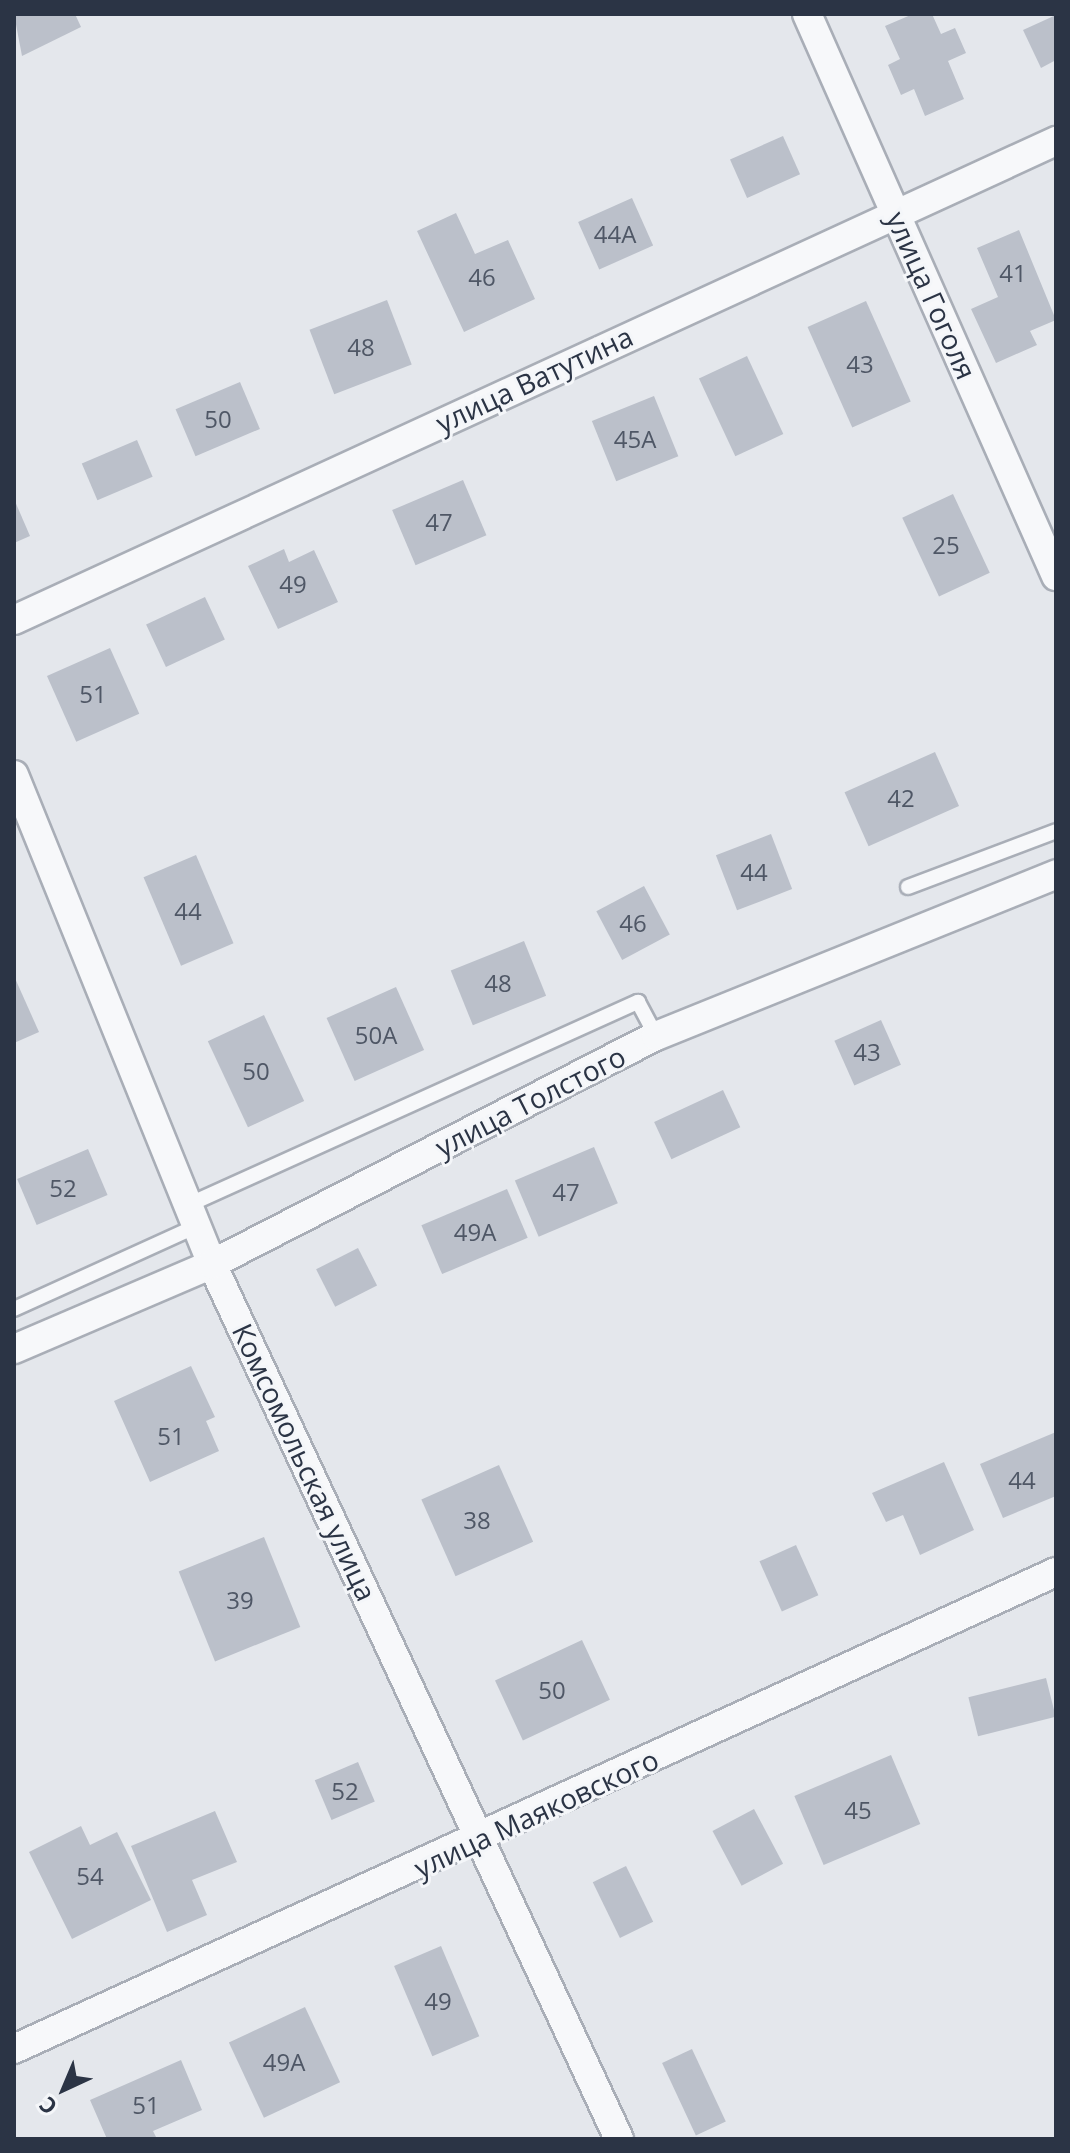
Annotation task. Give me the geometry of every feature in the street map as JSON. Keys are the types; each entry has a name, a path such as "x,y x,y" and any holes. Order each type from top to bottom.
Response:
{"street":[{"name":"улица Гоголя","path":"807,14 1056,576"},
{"name":"улица Ватутина","path":"14,620 895,212 1056,141"},
{"name":"Комсомольская улица","path":"14,775 212,1264 483,1838 619,2139"},
{"name":"улица Толстого","path":"14,1349 212,1264 656,1036 1056,874"},
{"name":"улица Маяковского","path":"14,2049 483,1838 1056,1572"}],"lane":[{"path":"908,887 1056,831"},
{"path":"14,1309 193,1216 638,1002 656,1036"}],"building":[{"path":"14,14 75,14 81,27 22,56"},
{"path":"913,14 932,14 941,34 955,28 966,53 948,61 964,99 925,116 914,89 901,95 888,65 900,59 885,26"},
{"path":"1056,15 1056,60 1041,68 1023,30"},
{"path":"783,136 800,174 747,198 730,160"},
{"path":"632,198 653,246 599,270 578,222"},
{"path":"456,213 475,254 508,240 535,299 464,332 417,231"},
{"path":"1019,230 1056,320 1030,331 1037,345 996,363 971,309 998,297 977,248"},
{"path":"387,300 412,364 334,394 310,330"},
{"path":"866,301 911,401 852,428 808,327"},
{"path":"747,356 783,434 735,456 699,378"},
{"path":"240,382 260,429 195,456 176,409"},
{"path":"654,396 678,456 616,481 592,421"},
{"path":"137,440 153,477 97,500 82,463"},
{"path":"463,480 486,535 416,565 392,510"},
{"path":"953,494 990,573 939,597 902,518"},
{"path":"14,499 30,536 14,543"},
{"path":"284,549 289,562 314,550 338,602 278,629 248,566"},
{"path":"205,597 225,640 166,667 146,624"},
{"path":"110,648 139,714 76,742 47,676"},
{"path":"935,752 959,806 869,846 845,792"},
{"path":"771,834 792,889 737,910 716,855"},
{"path":"196,855 234,943 181,966 144,877"},
{"path":"644,886 670,935 622,960 596,911"},
{"path":"524,941 546,996 473,1025 451,971"},
{"path":"14,976 39,1032 14,1043"},
{"path":"396,987 424,1050 355,1081 327,1018"},
{"path":"264,1015 304,1101 248,1127 208,1041"},
{"path":"881,1020 901,1065 854,1086 834,1041"},
{"path":"723,1090 740,1127 671,1159 654,1122"},
{"path":"594,1147 618,1203 539,1237 515,1181"},
{"path":"88,1149 108,1195 37,1225 17,1179"},
{"path":"507,1189 528,1238 442,1274 421,1225"},
{"path":"358,1248 377,1285 335,1307 316,1269"},
{"path":"191,1366 215,1417 206,1421 219,1451 150,1482 114,1401"},
{"path":"1056,1432 1056,1496 1003,1518 980,1464"},
{"path":"944,1462 974,1530 920,1555 903,1515 886,1522 872,1493"},
{"path":"499,1465 533,1542 456,1576 421,1500"},
{"path":"264,1537 300,1627 215,1661 179,1571"},
{"path":"796,1545 818,1595 782,1612 759,1561"},
{"path":"582,1640 610,1700 523,1740 495,1681"},
{"path":"1046,1678 1056,1717 978,1736 968,1697"},
{"path":"891,1755 920,1824 824,1865 794,1796"},
{"path":"358,1762 375,1802 332,1820 315,1780"},
{"path":"754,1809 783,1864 742,1886 713,1831"},
{"path":"215,1811 237,1862 192,1880 207,1915 167,1932 131,1846"},
{"path":"81,1826 90,1845 117,1832 151,1900 72,1939 29,1852"},
{"path":"626,1866 653,1922 620,1938 593,1882"},
{"path":"441,1946 479,2036 432,2056 394,1966"},
{"path":"305,2007 340,2082 264,2118 229,2042"},
{"path":"692,2049 726,2122 696,2135 662,2063"},
{"path":"181,2060 202,2110 153,2131 157,2139 107,2139 90,2100"}]}
